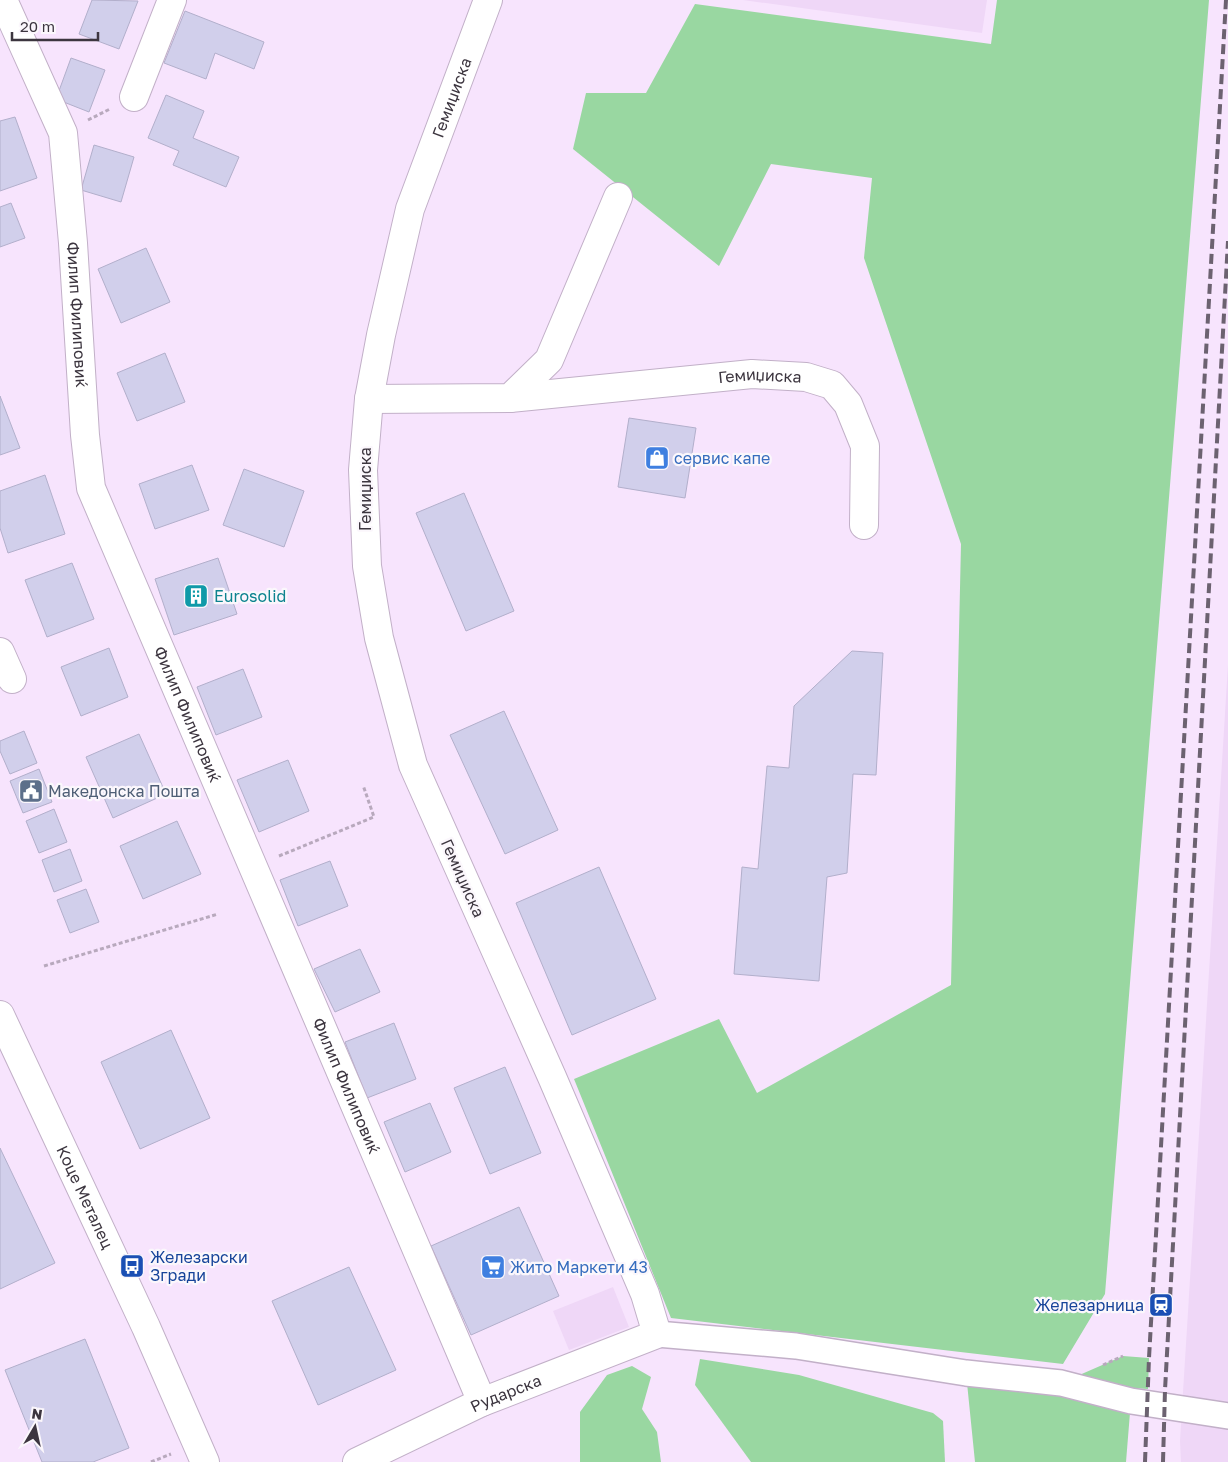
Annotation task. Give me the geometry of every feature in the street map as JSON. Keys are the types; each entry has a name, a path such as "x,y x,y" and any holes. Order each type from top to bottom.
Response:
{"street":[{"name":"Филип Филиповиќ","path":"3,0 63,133 73,243 85,436 91,488 482,1402"},
{"path":"134,97 172,0"},
{"name":"Гемиџиска","path":"488,0 410,210 369,399 363,470 367,566 379,638 412,765 552,1077 645,1294 657,1334"},
{"path":"510,398 549,360 618,197"},
{"name":"Гемиџиска","path":"369,399 510,398 585,393 752,374 806,376 832,385 848,404 864,446 864,525"},
{"path":"0,652 12,678"},
{"name":"Коце Металец","path":"0,1015 146,1327 205,1462"},
{"path":"657,1334 796,1346 966,1373 1060,1383 1131,1401 1228,1416"},
{"name":"Рударска","path":"358,1462 482,1402 657,1334"}],"path":[{"path":"63,133 134,97"},
{"path":"253,866 374,817 363,785"},
{"path":"44,966 218,914"}],"shaded area":[{"path":"743,0 987,0 982,33"},
{"path":"1228,665 1228,1462 1181,1462 1180,1441"},
{"path":"613,1287 629,1327 569,1350 553,1311"}],"green space":[{"path":"997,0 1209,0 1105,1294 1063,1364 671,1318 574,1079 719,1019 757,1093 951,985 961,544 864,258 872,178 771,164 719,266 573,149 586,93 646,93 695,4 991,44"},
{"path":"1123,1356 1149,1358 1148,1389 1132,1388 1126,1462 975,1462 966,1373 1061,1383"},
{"path":"700,1359 799,1375 933,1413 943,1421 945,1462 751,1462 695,1385"},
{"path":"632,1366 651,1377 642,1409 657,1432 661,1462 580,1462 580,1412 607,1375"}],"building":[{"path":"92,0 138,1 119,49 79,34"},
{"path":"185,11 264,42 254,69 215,53 206,79 164,63"},
{"path":"71,58 105,70 89,112 56,99"},
{"path":"166,95 204,111 193,138 239,157 226,187 173,165 179,151 148,138"},
{"path":"15,117 37,178 0,191 0,121"},
{"path":"94,145 134,157 121,202 81,190"},
{"path":"11,203 25,238 0,247 0,207"},
{"path":"146,248 170,302 121,323 98,269"},
{"path":"165,353 185,402 137,421 117,373"},
{"path":"0,396 20,448 0,455"},
{"name":"сервис капе","path":"629,418 696,428 685,498 618,487"},
{"path":"192,465 209,510 155,529 139,484"},
{"path":"244,469 304,491 284,547 223,525"},
{"path":"45,475 65,534 8,553 0,528 0,491"},
{"path":"464,493 514,611 466,631 416,513"},
{"name":"Eurosolid","path":"218,558 237,614 174,635 155,579"},
{"path":"72,563 94,619 47,637 25,580"},
{"path":"109,648 128,697 81,716 61,667"},
{"path":"852,651 883,653 876,775 853,774 847,873 827,877 819,981 734,974 742,867 758,869 767,766 789,768 794,706"},
{"path":"243,669 262,717 216,735 197,687"},
{"path":"504,711 558,830 505,854 450,735"},
{"path":"24,731 37,763 10,774 0,751 0,741"},
{"path":"139,734 166,794 113,818 86,757"},
{"path":"288,760 309,811 259,832 237,780"},
{"name":"Македонска Пошта","path":"39,769 52,802 23,813 10,781"},
{"path":"54,809 67,842 39,853 26,821"},
{"path":"177,821 201,874 143,899 120,846"},
{"path":"70,849 82,881 54,892 42,860"},
{"path":"330,861 348,906 298,926 280,880"},
{"path":"599,867 656,999 572,1035 516,903"},
{"path":"86,889 99,922 70,933 57,900"},
{"path":"360,949 380,992 335,1012 314,969"},
{"path":"394,1023 416,1079 367,1098 345,1042"},
{"path":"171,1030 210,1118 140,1149 101,1062"},
{"path":"505,1067 541,1153 490,1174 454,1088"},
{"path":"430,1103 451,1152 405,1172 384,1122"},
{"path":"0,1148 55,1263 0,1289"},
{"name":"Жито Маркети 43","path":"519,1207 559,1296 471,1335 431,1246"},
{"path":"349,1267 396,1370 318,1405 272,1301"},
{"path":"85,1339 129,1448 93,1462 42,1462 5,1370"}],"railway":[{"path":"1145,1462 1149,1358 1226,0"},
{"path":"1163,1462 1165,1390 1228,241"}],"place":[{"name":"сервис капе","path":"657,458"},
{"name":"Eurosolid","path":"196,596"},
{"name":"Македонска Пошта","path":"31,791"},
{"name":"Железарски Згради","path":"132,1266"},
{"name":"Жито Маркети 43","path":"493,1267"},
{"name":"Железарница","path":"1161,1305"}]}
